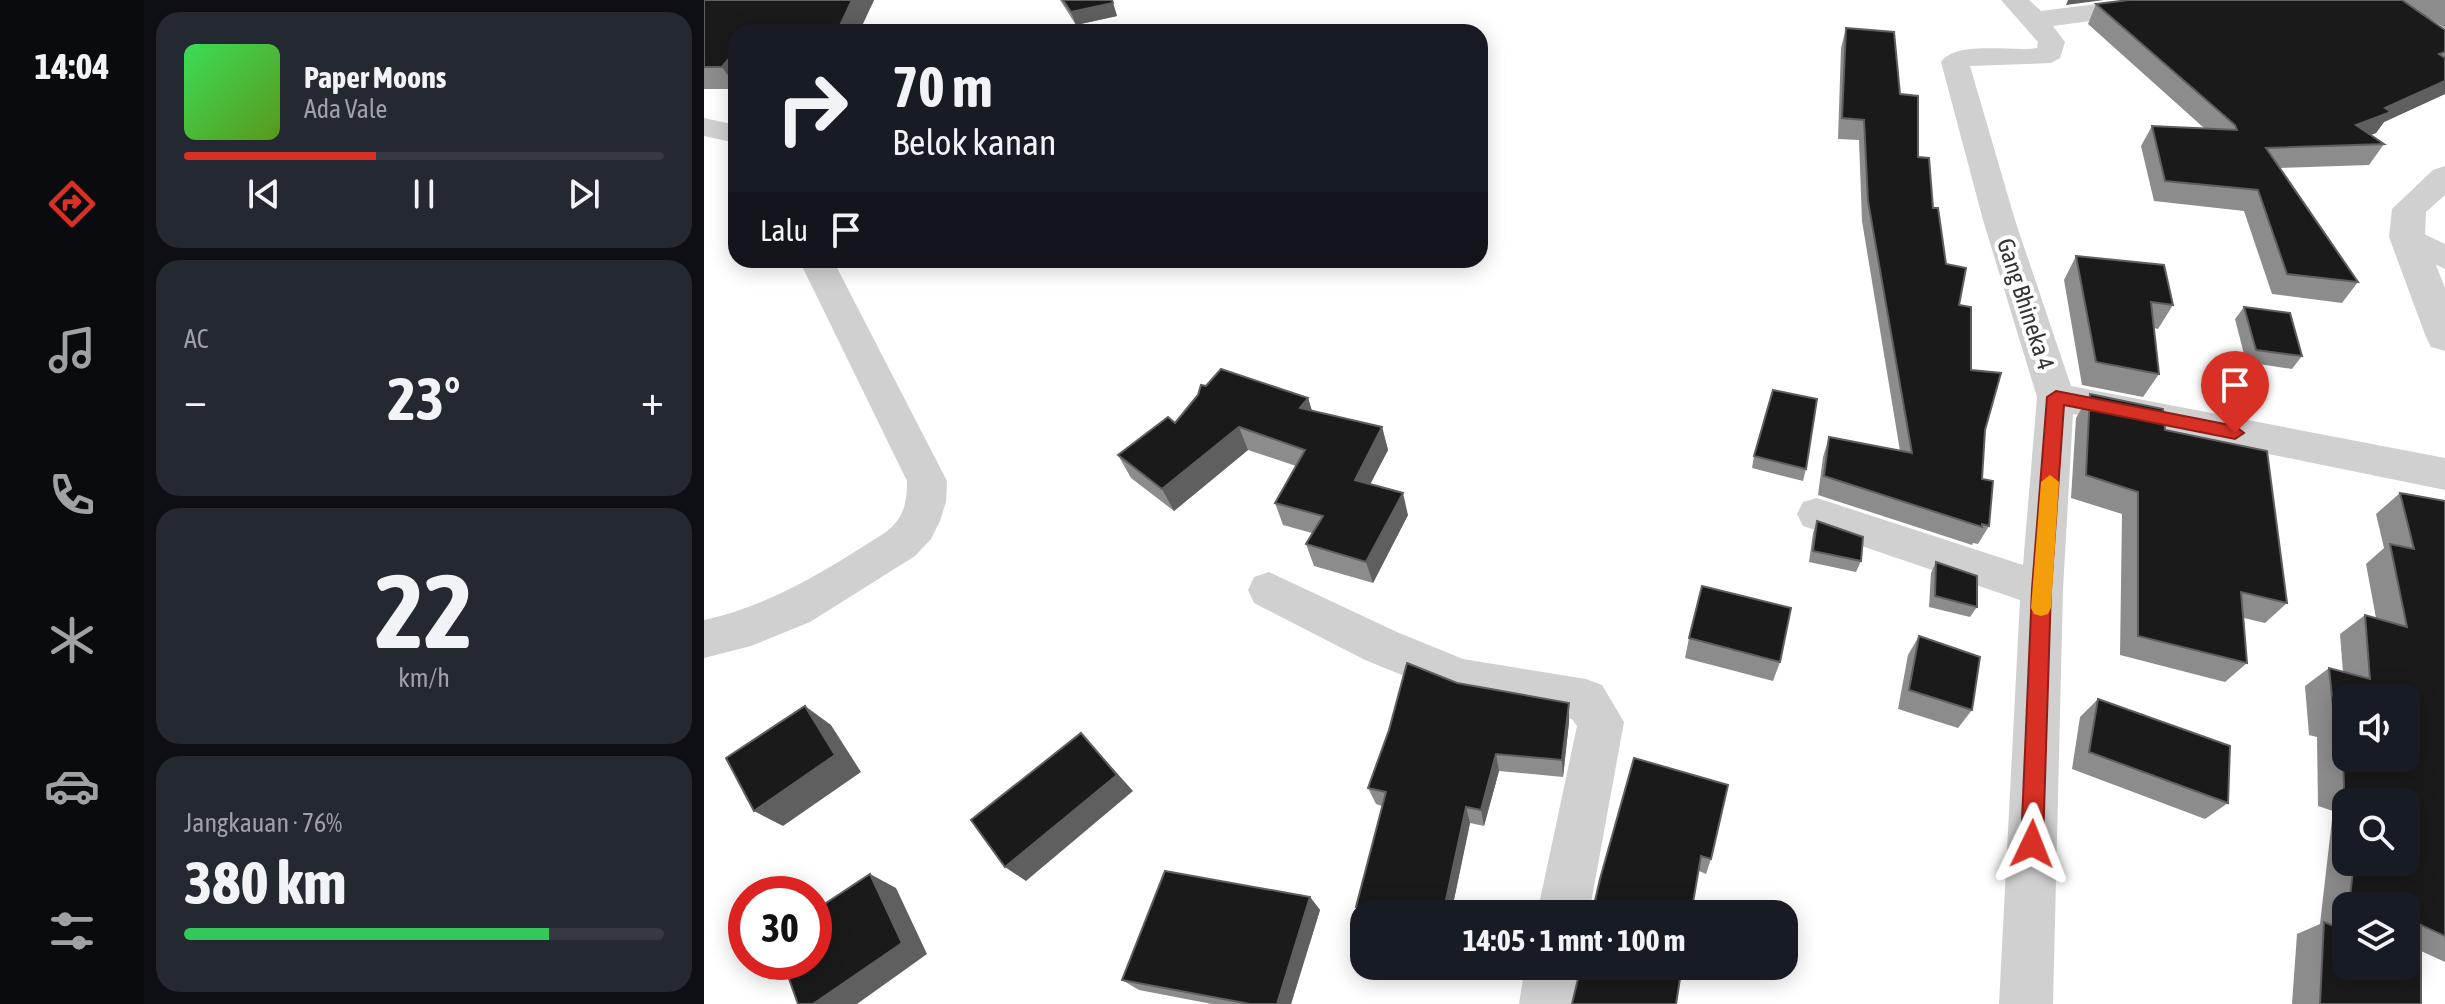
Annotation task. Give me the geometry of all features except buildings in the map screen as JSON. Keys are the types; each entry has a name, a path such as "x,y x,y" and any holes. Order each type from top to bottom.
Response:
{"street":[{"path":"2025,10 2187,0"},
{"name":"Gang Bhineka 4","path":"2025,10 2052,42 2050,52 2041,57 1962,58 1955,62 1955,68 2056,397 2042,589 2026,1004"},
{"path":"704,127 728,132"},
{"path":"2445,177 2409,209 2407,237 2445,337"},
{"path":"2407,237 2445,258"},
{"path":"704,639 729,635 780,617 840,584 912,534 927,506 927,481 820,268"},
{"path":"2056,397 2445,474"},
{"path":"1817,514 2042,589"},
{"path":"1269,590 1381,646 1461,679 1586,700 1601,722 1566,900"},
{"path":"1546,1004 1550,980"}],"slow traffic":[{"path":"2041,608 2050,482"}],"route":[{"path":"2032,844 2042,589 2056,397 2235,433"}]}
